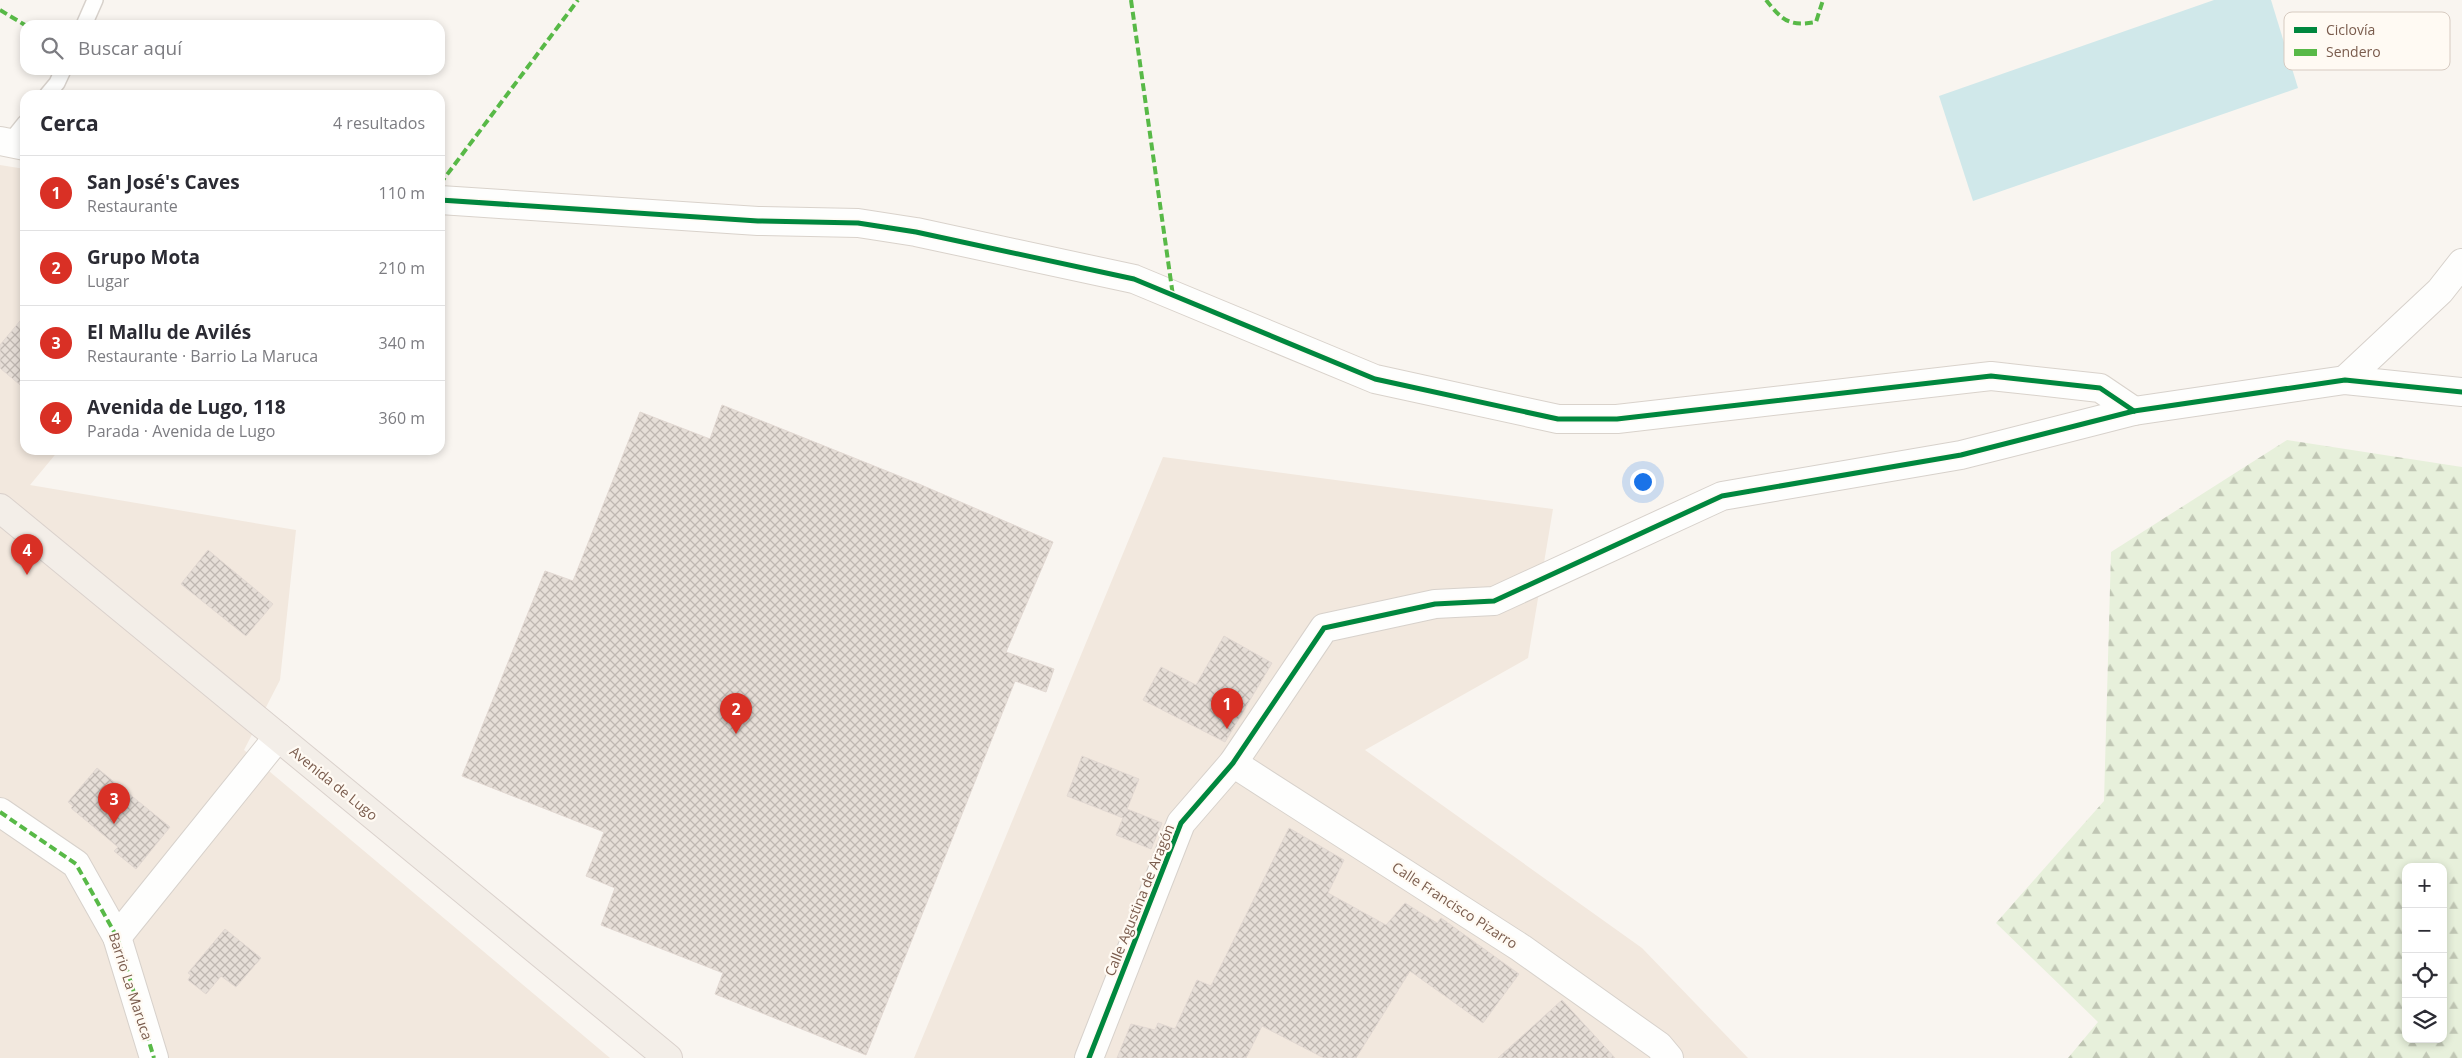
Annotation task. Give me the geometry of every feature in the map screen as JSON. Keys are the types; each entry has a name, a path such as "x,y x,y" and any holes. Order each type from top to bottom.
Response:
{"main road":[{"name":"Avenida de Lugo","path":"0,508 668,1058"}],"street":[{"path":"445,200 758,221 858,223 916,232 1134,279 1375,379 1558,419 1617,419 1991,376 2100,388 2134,411"},
{"path":"2345,380 2440,291 2462,263"},
{"name":"Calle Agustina de Aragón","path":"1088,1058 1181,823 1233,763 1324,628 1435,604 1494,601 1722,496 1960,454 2134,411 2345,380 2462,392"},
{"path":"117,937 278,737"},
{"name":"Calle Francisco Pizarro","path":"1233,763 1521,948 1659,1046 1669,1058"},
{"name":"Barrio La Maruca","path":"0,812 76,864 117,937 154,1058"}],"lane":[{"path":"86,20 95,0"},
{"path":"52,90 61,75"}],"shaded area":[{"path":"0,165 20,168 20,455 55,455 30,485 296,530 280,680 244,750 610,1058 0,1058"},
{"path":"1163,457 1553,509 1528,658 1365,750 1642,948 1748,1058 914,1058"}],"green space":[{"path":"2287,440 2462,467 2462,1058 2068,1058 2098,1022 1996,923 2104,801 2111,552"}],"water":[{"path":"2214,0 2271,0 2284,42 2284,70 2292,70 2298,88 1973,201 1939,96"}],"building":[{"path":"20,321 20,385 0,368 0,345"},
{"path":"722,405 919,484 1053,542 1006,652 1054,669 1046,692 1015,681 866,1055 715,994 723,973 601,925 615,888 586,876 604,832 462,776 545,571 573,581 640,412 710,439"},
{"path":"208,550 273,604 246,636 181,584"},
{"path":"1224,636 1272,663 1225,742 1143,700 1161,667 1196,685"},
{"path":"1082,756 1139,779 1127,809 1162,823 1151,849 1116,835 1123,818 1067,796"},
{"path":"97,768 170,827 136,869 114,851 118,847 71,808 73,806 68,802"},
{"path":"1289,828 1344,860 1328,893 1386,925 1405,903 1437,923 1441,918 1519,974 1483,1023 1410,971 1356,1058 1324,1058 1262,1026 1246,1058 1117,1058 1131,1024 1155,1030 1158,1023 1175,1029 1197,980 1211,986"},
{"path":"225,929 261,958 236,987 221,976 206,994 188,980 191,975 188,973"},
{"path":"1562,1000 1615,1058 1498,1058"}],"marked path":[{"path":"445,177 578,0"},
{"path":"1131,0 1173,296"},
{"path":"1766,0 1777,13 1793,23 1816,22 1823,0"},
{"path":"0,10 20,22"},
{"path":"0,812 76,864 117,937 154,1058"}],"cycle path":[{"path":"445,200 758,221 858,223 916,232 1134,279 1375,379 1558,419 1617,419 1991,376 2100,388 2134,411"},
{"path":"1089,1058 1181,823 1233,763 1324,628 1435,604 1494,601 1722,496 1961,455 2134,411 2345,380 2462,392"}],"place":[{"name":"Avenida de Lugo, 118","path":"27,575"},
{"name":"San José's Caves","path":"1227,729"},
{"name":"Grupo Mota","path":"736,734"},
{"name":"El Mallu de Avilés","path":"114,824"}]}
